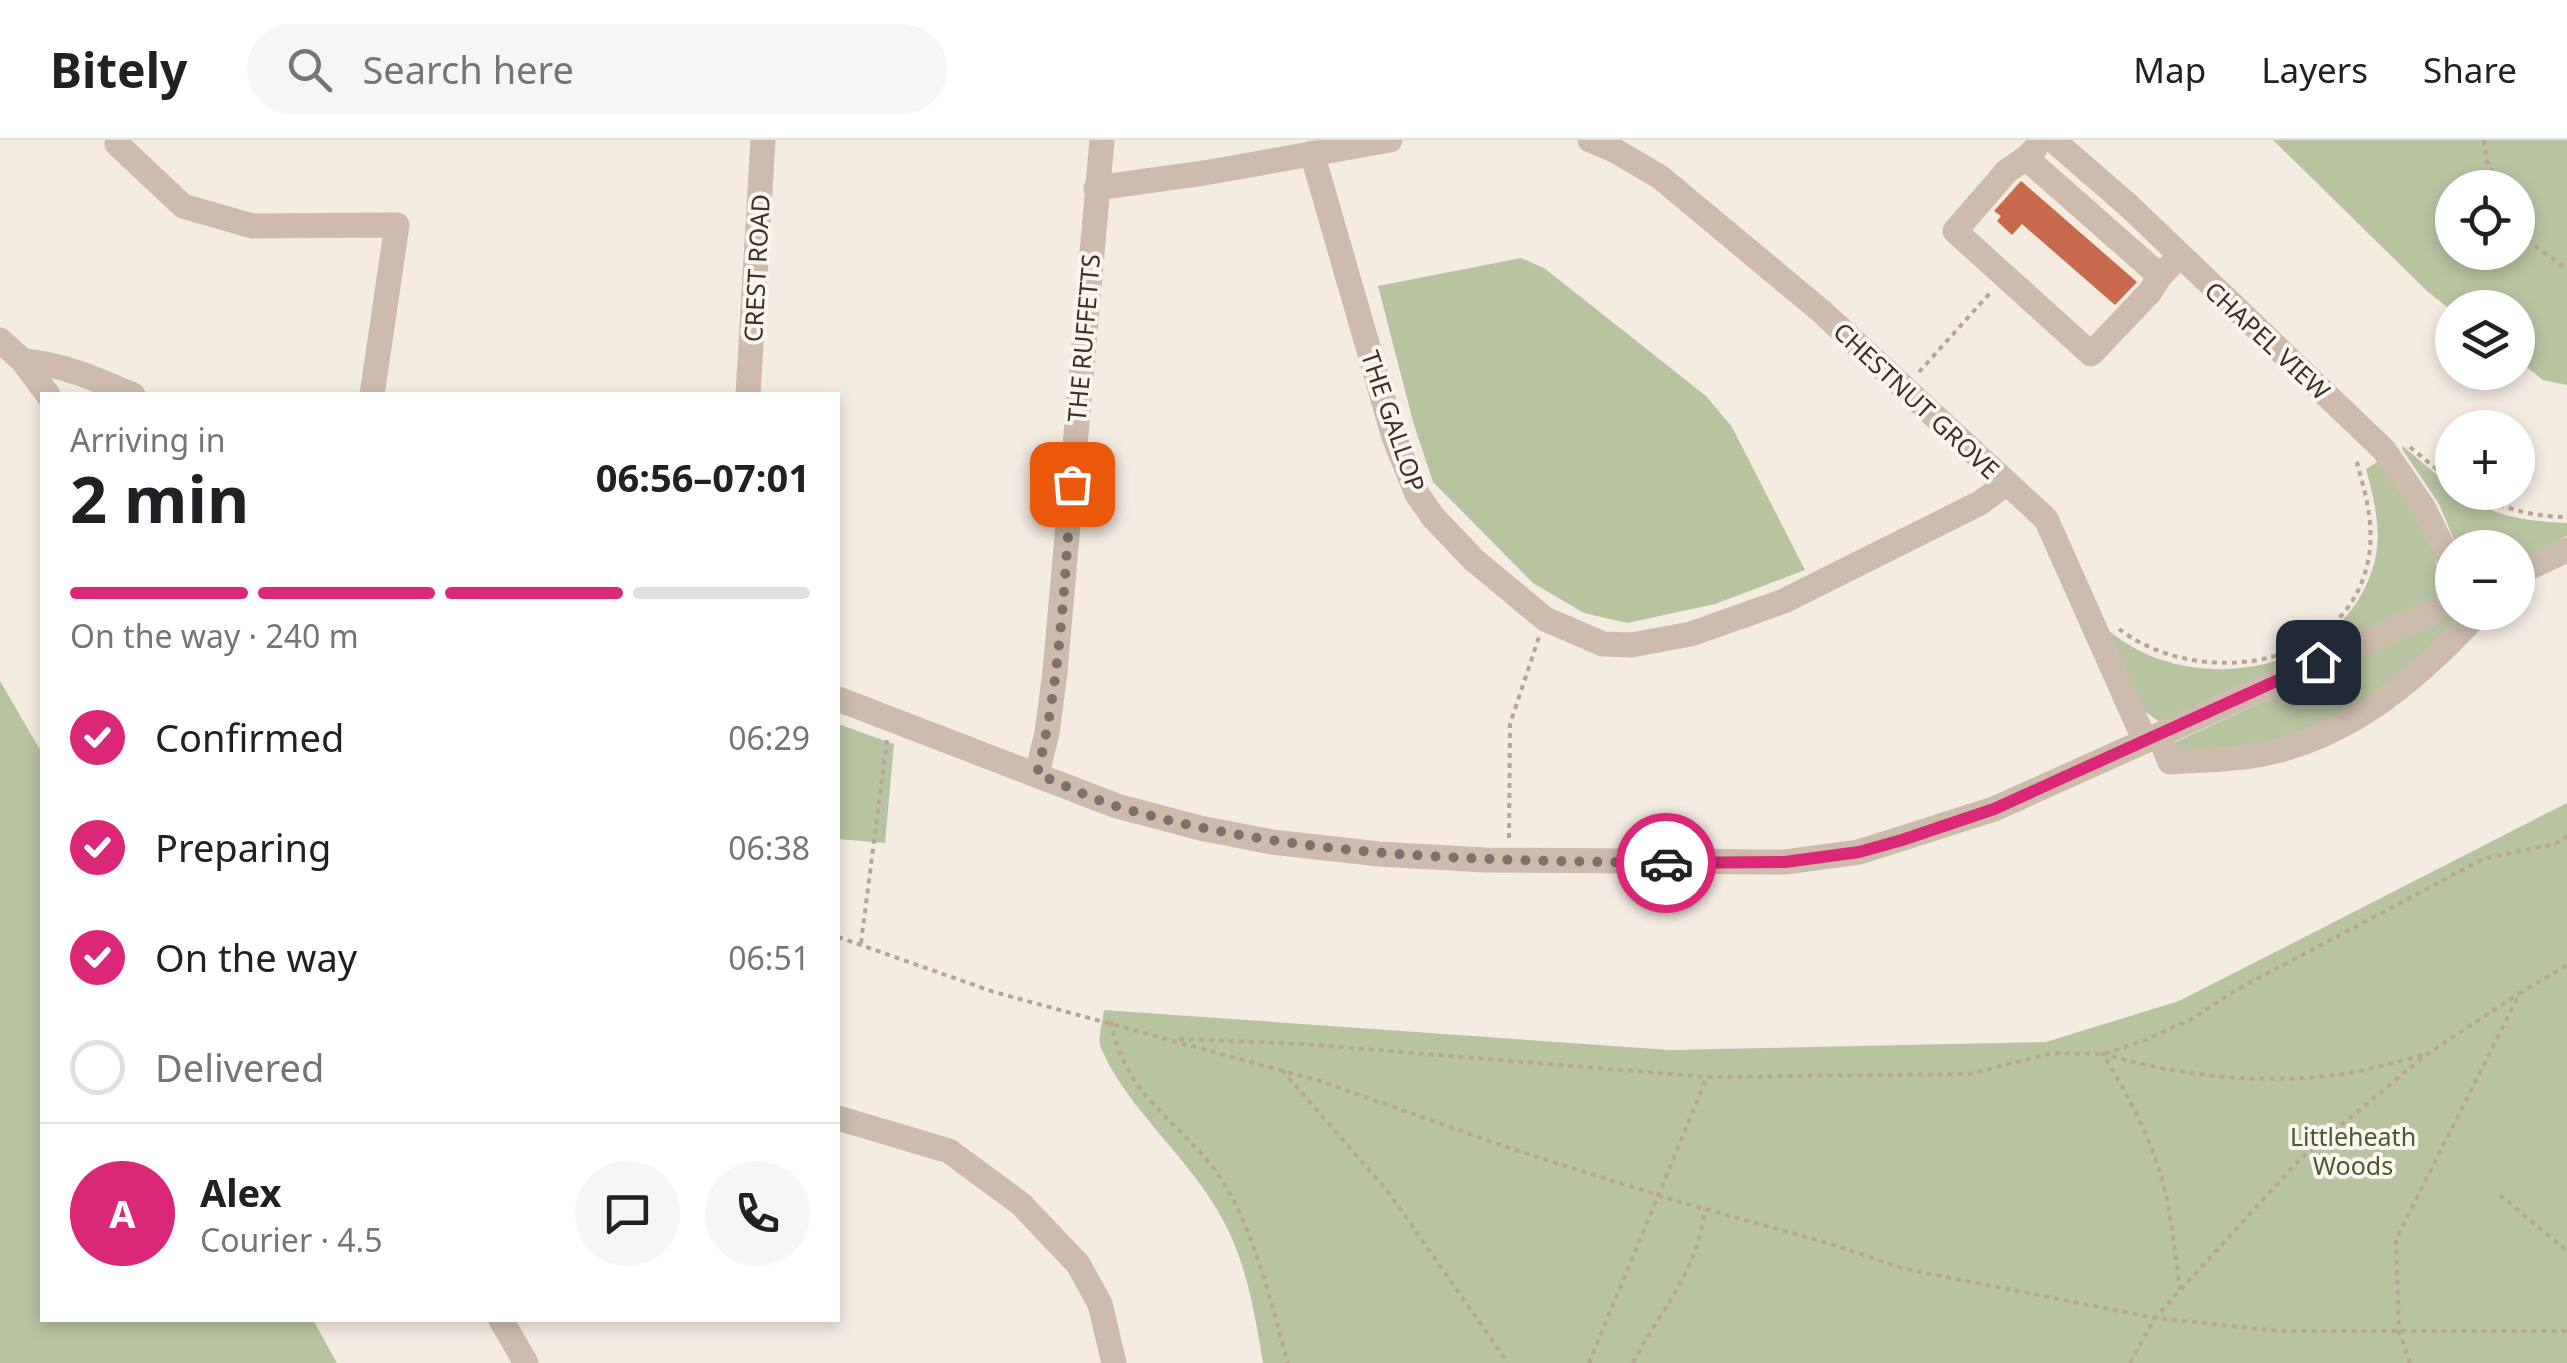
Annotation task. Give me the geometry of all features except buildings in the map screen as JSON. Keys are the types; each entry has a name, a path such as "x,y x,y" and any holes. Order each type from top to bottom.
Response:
{"street":[{"name":"CREST ROAD","path":"748,392 763,140"},
{"name":"THE RUFFETTS","path":"1037,774 1055,672 1102,140"},
{"path":"1096,188 1204,174 1390,140"},
{"name":"CHESTNUT GROVE","path":"1590,140 1660,177 1821,311 2046,519 2152,738"},
{"name":"CHAPEL VIEW","path":"2053,140 2129,206 2384,450 2424,507 2435,530"},
{"path":"117,144 184,206 252,226 397,225 372,392"},
{"path":"2160,276 2035,149 2008,171 1955,231 2091,354 2180,256"},
{"name":"THE GALLOP","path":"1312,153 1394,437 1417,494 1474,560 1545,619 1602,644 1631,646 1692,634 1784,601 1980,504 2007,483"},
{"path":"0,340 23,361 46,392"},
{"path":"23,361 72,369 126,392"},
{"path":"2535,565 2567,550"},
{"path":"840,700 1117,806 1272,842 1379,854 1508,861 1765,862 1859,852 1994,809 2435,611"},
{"path":"2152,738 2170,762 2264,754 2334,730 2384,702 2463,630"},
{"path":"840,1119 948,1151 1021,1204 1078,1264 1100,1304 1114,1363"},
{"path":"503,1322 526,1363"}],"path":[{"path":"2484,140 2491,170"},
{"path":"2535,246 2567,269"},
{"path":"1903,390 2005,276"},
{"path":"2093,620 2104,615 2139,644 2209,665 2263,660 2322,634 2338,620 2352,598 2369,555 2368,508 2357,464 2401,440 2435,468"},
{"path":"2515,510 2539,517 2567,517"},
{"path":"1508,861 1510,724 1545,619"},
{"path":"861,944 890,719"},
{"path":"2103,1054 2192,1019 2236,990 2485,858 2554,844 2567,836"},
{"path":"840,939 994,992 1282,1070 1659,1196 1828,1243 1905,1269 2155,1318 2278,1331 2567,1331"},
{"path":"2130,1363 2155,1318 2300,1159 2427,1054 2567,965"},
{"path":"2410,1363 2399,1330 2396,1239 2520,994"},
{"path":"1112,1021 1115,1040 1138,1090 1219,1176 1239,1214 1269,1295 1288,1363"},
{"path":"1169,1039 1304,1044 1707,1077 1969,1074 2052,1053 2103,1054 2158,1070 2248,1080 2331,1076 2427,1054"},
{"path":"2103,1054 2128,1094 2153,1152 2168,1201 2180,1290"},
{"path":"1282,1070 1389,1194 1508,1363"},
{"path":"1589,1363 1707,1077"},
{"path":"2500,1195 2567,1251"},
{"path":"1633,1363 1690,1268 1701,1241 1704,1209"}],"green space":[{"path":"2273,140 2567,140 2567,385 2543,380 2535,374 2535,290 2435,290 2435,297"},
{"path":"1521,258 1544,268 1706,396 1732,427 1805,570 1715,604 1627,623 1584,613 1533,583 1433,482 1378,286"},
{"path":"2403,446 2435,473 2435,498"},
{"path":"2382,459 2411,508 2435,561 2435,599 2160,722 2144,711 2106,628 2140,651 2178,664 2219,669 2260,665 2299,652 2333,630 2359,599 2375,560 2377,526 2366,469"},
{"path":"2442,510 2492,510 2531,520 2567,523 2567,536 2535,552 2535,530 2450,530"},
{"path":"2435,623 2435,630 2453,630 2430,654 2331,722 2263,744 2176,755 2171,744"},
{"path":"0,681 40,750 40,1322 314,1322 337,1363 0,1363"},
{"path":"840,725 894,744 885,843 840,839"},
{"name":"Littleheath Woods","path":"2567,803 2567,1363 1263,1363 1244,1273 1224,1222 1195,1177 1127,1093 1100,1044 1104,1010 1670,1050 2046,1042 2179,1001"}],"way so far":[{"path":"1072,484 1055,672 1037,774 1117,806 1272,842 1485,860 1666,863"}],"route":[{"path":"1666,863 1785,862 1859,852 1902,840 1994,809 2318,662"}]}
